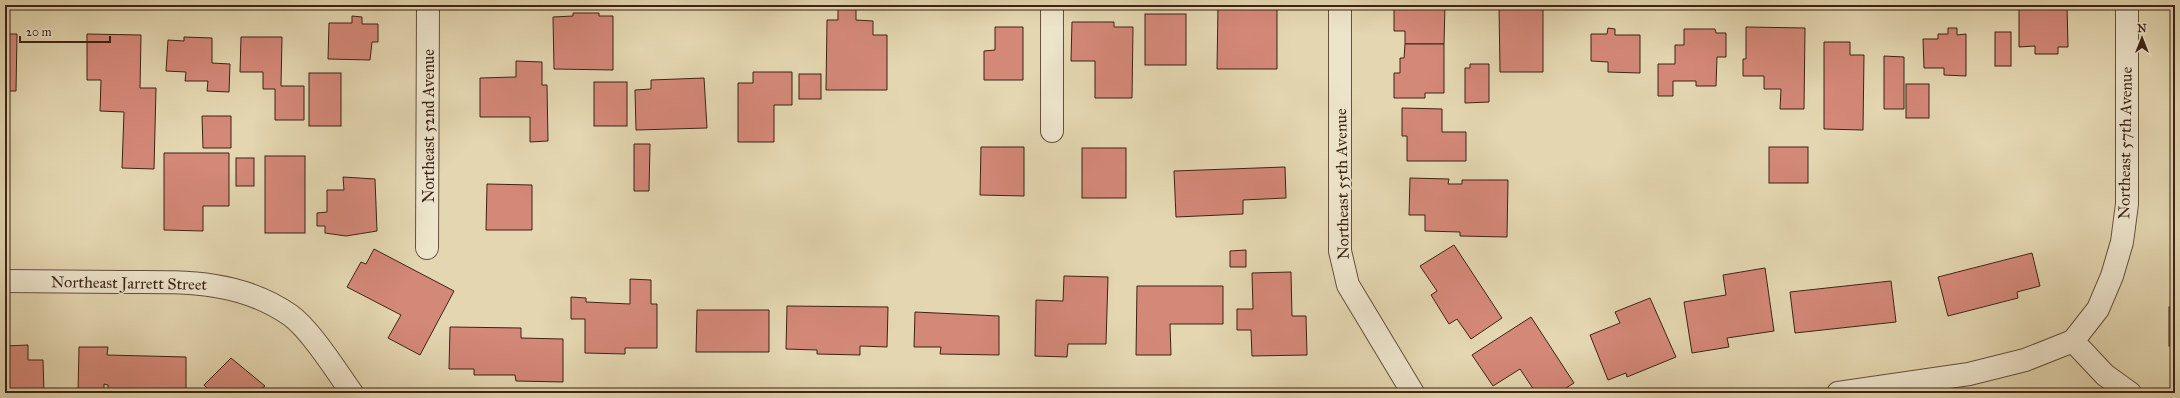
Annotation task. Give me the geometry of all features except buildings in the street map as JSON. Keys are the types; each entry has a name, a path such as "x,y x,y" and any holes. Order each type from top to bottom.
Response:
{"street":[{"name":"Northeast 52nd Avenue","path":"427,248 428,5"},
{"path":"1052,5 1052,131"},
{"name":"Northeast 55th Avenue","path":"1340,5 1340,251 1348,285 1410,392"},
{"name":"Northeast 57th Avenue","path":"2073,340 2098,309 2112,276 2122,242 2127,204 2127,5"},
{"name":"Northeast Jarrett Street","path":"5,281 197,283 233,288 267,301 291,316 314,341 352,393"},
{"path":"1838,393 1969,374 2025,360 2073,340 2105,375 2130,393"}]}
